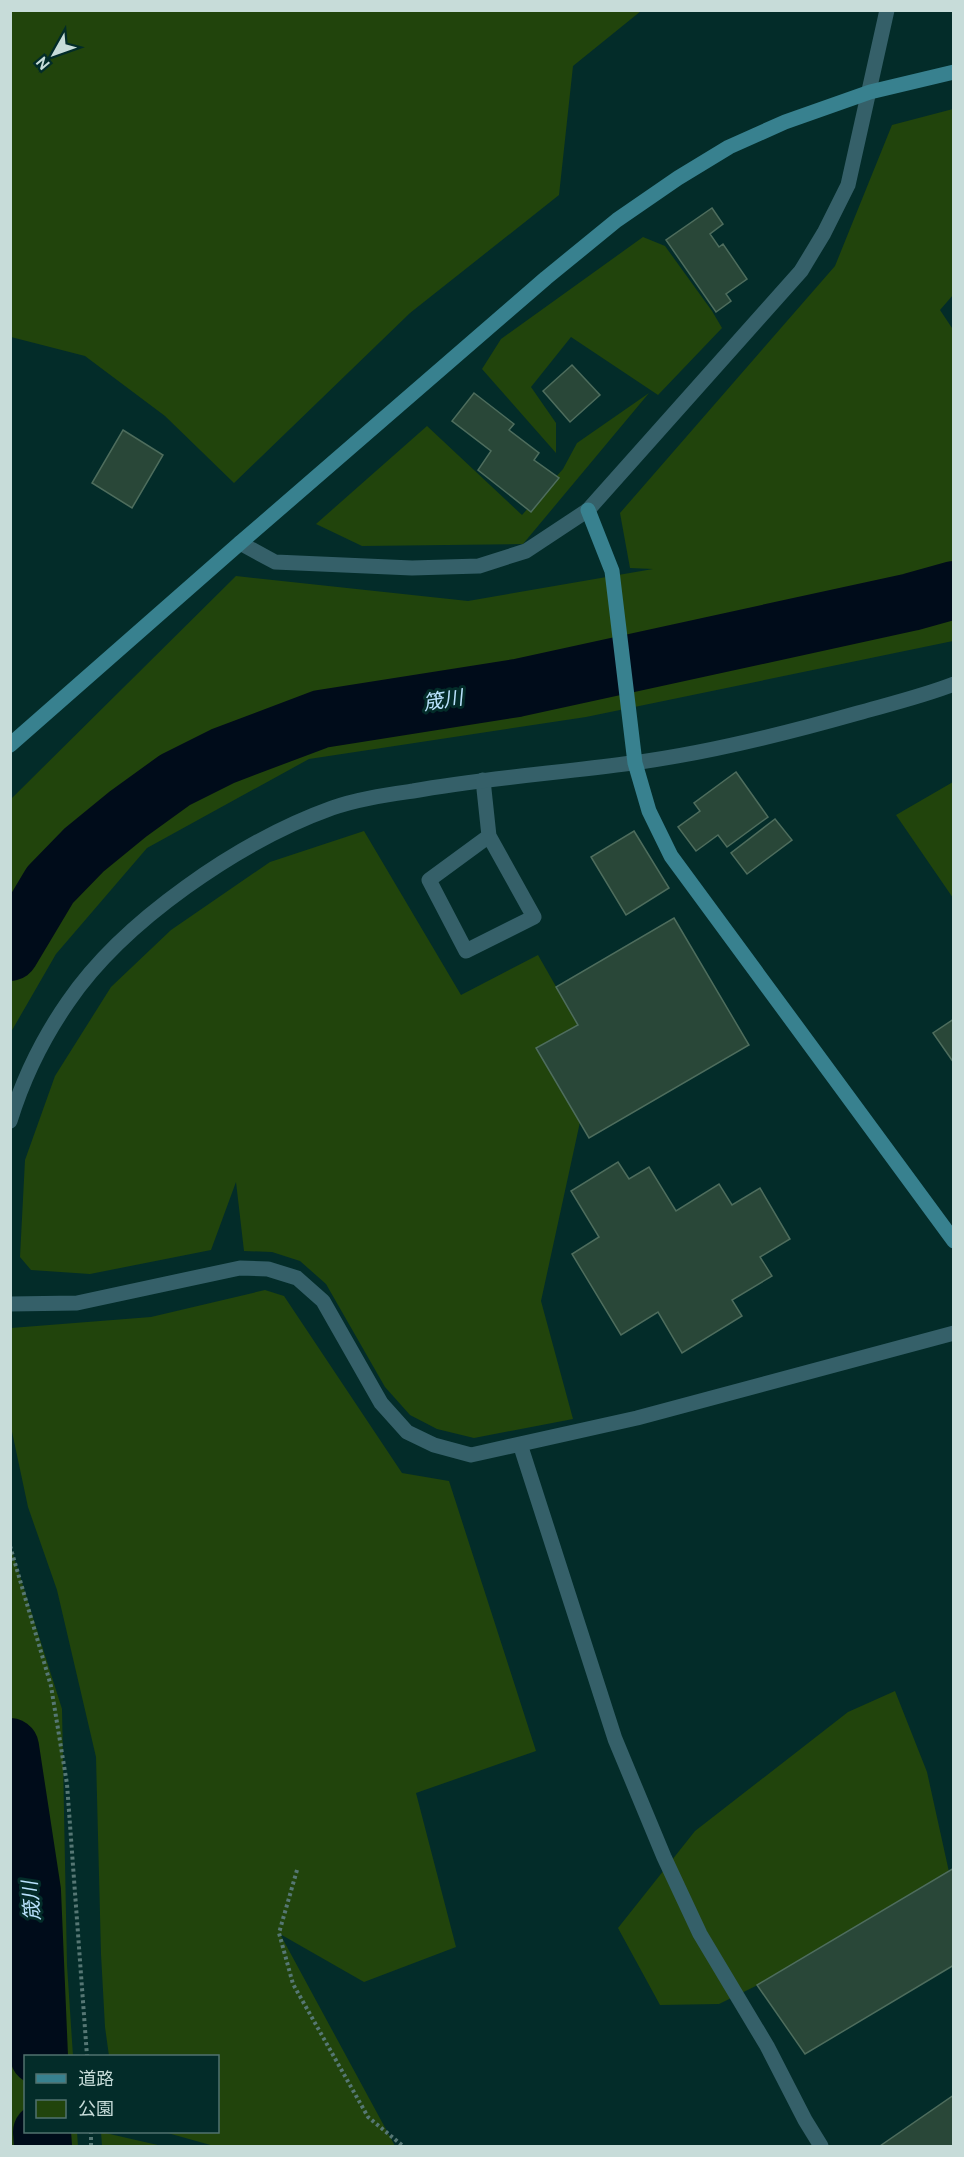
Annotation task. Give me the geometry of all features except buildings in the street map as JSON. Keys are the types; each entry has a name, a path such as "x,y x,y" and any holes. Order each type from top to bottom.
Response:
{"street":[{"path":"240,543 275,562 412,568 479,566 526,551 588,510 801,271 824,233 848,185 887,10"},
{"path":"12,739 546,278 617,220 678,178 729,147 785,122 870,92 954,72"},
{"path":"588,510 612,572 635,763 649,812 671,856 954,1241"},
{"path":"10,1121 38,1052 69,1001 107,955 155,911 222,863 277,830 334,807 389,795 483,780 635,763 772,738 954,684"},
{"path":"483,780 489,836 534,917 466,951 429,880 489,836"},
{"path":"10,1304 77,1303 240,1268 268,1269 297,1278 323,1300 381,1403 407,1432 434,1445 471,1455 637,1419 954,1333"},
{"path":"520,1444 615,1739 664,1857 700,1934 767,2046 821,2146"}],"path":[{"path":"10,1546 51,1686 67,1784 87,2055"},
{"path":"297,1870 279,1933 293,1984 368,2117 403,2146"}],"green space":[{"path":"10,11 641,11 573,66 559,195 410,313 234,483 165,416 85,356 11,337"},
{"path":"953,109 953,295 940,310 954,331 953,641 586,717 309,759 147,848 56,954 11,1032 11,799 236,576 468,601 653,569 630,568 620,513 835,266 892,125"},
{"path":"643,237 665,246 722,328 658,395 571,337 531,387 556,423 556,453 482,369 501,339"},
{"path":"649,393 523,544 362,546 316,524 427,426 522,515 563,469 577,443"},
{"path":"953,782 953,898 896,815"},
{"path":"364,831 461,995 538,955 578,1025 537,1049 580,1122 541,1301 573,1419 474,1438 437,1429 410,1415 385,1387 326,1284 300,1261 272,1252 244,1251 236,1182 211,1250 90,1274 31,1270 20,1257 25,1160 55,1076 111,987 171,930 270,862"},
{"path":"265,1290 284,1296 402,1473 449,1481 536,1751 416,1793 456,1947 364,1982 280,1934 395,2146 214,2146 168,2133 219,2133 219,2055 109,2055 101,1954 96,1757 57,1590 28,1507 11,1427 11,1328 151,1317"},
{"path":"11,1548 62,1709 67,1965 73,2055 24,2055 24,2133 77,2133 78,2146 11,2146"},
{"path":"895,1691 927,1772 953,1890 719,2004 660,2005 618,1928 695,1831 848,1712"},
{"path":"101,2133 162,2146 102,2146"}],"waterway":[{"name":"筬川","path":"10,952 50,885 84,850 175,780 223,756 321,719 517,688 911,602 954,590"},
{"name":"筬川","path":"10,1747 32,1891 39,2055"},
{"name":"筬川","path":"42,2133 43,2146"}]}
